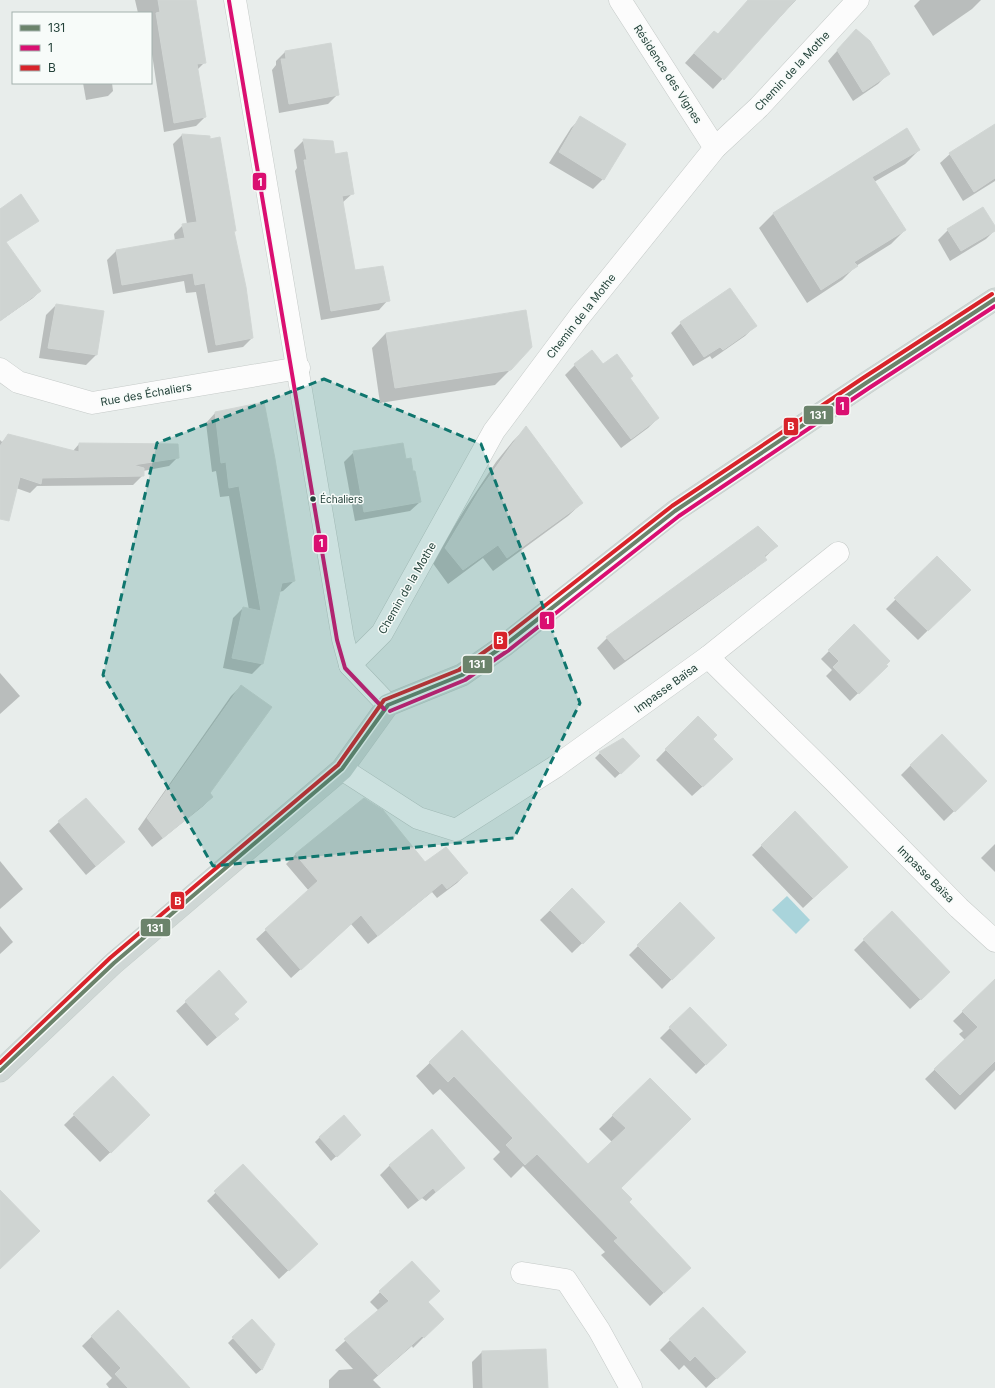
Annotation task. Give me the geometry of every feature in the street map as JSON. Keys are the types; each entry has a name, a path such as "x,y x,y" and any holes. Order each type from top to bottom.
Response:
{"main road":[{"path":"0,1071 114,964 342,769 388,705 462,676 505,645 675,511 866,383 995,300"}],"street":[{"path":"235,0 299,368 344,639 350,665 388,705"},
{"name":"Résidence des Vignes","path":"620,0 715,148"},
{"name":"Chemin de la Mothe","path":"350,665 382,633 494,430 579,317 715,148 759,107 858,0"},
{"name":"Rue des Échaliers","path":"0,369 18,382 92,403 299,368"},
{"path":"708,657 838,553"},
{"name":"Impasse Baïsa","path":"342,769 418,818 456,830 555,767 708,657 835,782 959,908 995,941"},
{"path":"522,1272 566,1280 599,1330 630,1388"}],"highlighted area":[{"path":"324,379 481,444 580,703 514,838 213,866 103,675 157,443"}],"water":[{"path":"787,896 810,920 796,934 772,910"}],"building":[{"path":"158,0 196,0 206,63 197,64 206,117 174,123 156,13 160,12"},
{"path":"748,0 795,0 724,80 694,53 714,31 718,34"},
{"path":"856,29 870,41 890,74 863,92 837,50"},
{"path":"331,43 339,95 289,104 281,59 286,59 285,51"},
{"path":"580,116 626,144 604,180 559,152"},
{"path":"995,124 995,178 974,192 949,153"},
{"path":"907,128 920,150 872,177 906,230 854,262 858,266 821,290 773,213"},
{"path":"182,134 210,136 210,139 220,137 236,231 234,231 246,287 253,338 216,345 205,283 195,285 193,273 122,285 116,250 185,238 182,224 197,222"},
{"path":"303,139 333,141 335,154 347,152 354,194 342,196 355,270 383,266 390,301 331,311 304,160 307,160"},
{"path":"21,194 39,221 6,242 41,291 0,321 0,209"},
{"path":"983,207 995,226 995,231 961,251 947,229"},
{"path":"730,288 757,326 723,350 720,347 704,357 680,322"},
{"path":"56,304 104,311 97,355 48,348"},
{"path":"526,310 532,347 511,370 395,388 386,333"},
{"path":"592,350 603,364 617,354 633,376 630,378 659,418 631,439 574,364"},
{"path":"264,402 295,581 282,583 263,664 232,658 243,607 261,611 239,486 229,488 226,462 221,463 215,412"},
{"path":"526,426 583,503 507,558 498,545 463,570 445,548 479,491"},
{"path":"8,434 79,452 79,443 178,444 179,458 133,465 144,468 144,476 42,478 41,484 20,477 9,521 0,519 0,446"},
{"path":"403,443 406,459 411,458 413,471 415,471 421,502 364,512 353,451"},
{"path":"758,526 778,546 764,556 767,560 625,660 606,637"},
{"path":"937,556 971,590 928,631 894,598"},
{"path":"854,624 890,661 886,665 888,666 859,694 833,667 839,661 828,650"},
{"path":"241,685 272,707 210,793 213,797 163,838 147,818"},
{"path":"698,716 717,735 713,739 733,759 703,787 665,749"},
{"path":"942,734 987,781 955,812 910,765"},
{"path":"623,738 640,756 621,774 599,752"},
{"path":"86,798 125,842 96,866 58,821"},
{"path":"364,798 383,810 425,862 446,847 468,873 447,889 442,883 378,936 361,915 301,970 265,929 318,881 295,854"},
{"path":"795,811 848,867 813,898 761,845"},
{"path":"572,888 605,922 583,944 550,910"},
{"path":"680,902 715,938 672,980 637,945"},
{"path":"892,911 950,972 921,1000 863,939"},
{"path":"219,970 247,1002 234,1014 239,1019 217,1037 185,1001"},
{"path":"995,979 995,1061 960,1095 934,1069 978,1027 962,1011"},
{"path":"690,1007 727,1045 706,1065 669,1027"},
{"path":"462,1030 588,1164 626,1128 612,1115 650,1078 691,1119 621,1188 632,1199 629,1202 691,1268 664,1293 614,1241 618,1238 537,1154 525,1165 506,1145 513,1138 454,1076 448,1082 429,1062"},
{"path":"113,1076 150,1115 111,1153 73,1114"},
{"path":"344,1115 361,1135 337,1157 319,1137"},
{"path":"432,1129 465,1168 436,1192 433,1188 419,1200 389,1165"},
{"path":"243,1164 318,1244 289,1271 214,1191"},
{"path":"0,1190 40,1231 0,1269"},
{"path":"412,1261 440,1291 428,1302 444,1319 424,1338 422,1336 378,1375 344,1339 389,1301 379,1291"},
{"path":"703,1307 746,1352 717,1379 695,1356 690,1361 669,1339"},
{"path":"118,1310 190,1388 128,1388 115,1374 121,1368 91,1336"},
{"path":"252,1319 275,1344 262,1370 232,1337"},
{"path":"546,1349 548,1388 483,1388 482,1351"}],"transit line":[{"name":"1","path":"229,1 337,640 345,668 384,709"},
{"name":"B","path":"0,1063 110,958 338,765 384,700 459,670 501,640 672,506 863,378 992,294"},
{"name":"131","path":"0,1071 114,963 342,769 388,705 462,675 505,645 675,511 866,383 995,299"},
{"name":"1","path":"390,711 465,680 509,650 679,516 869,388 995,306"}],"place":[{"name":"Échaliers","path":"313,499"}]}
